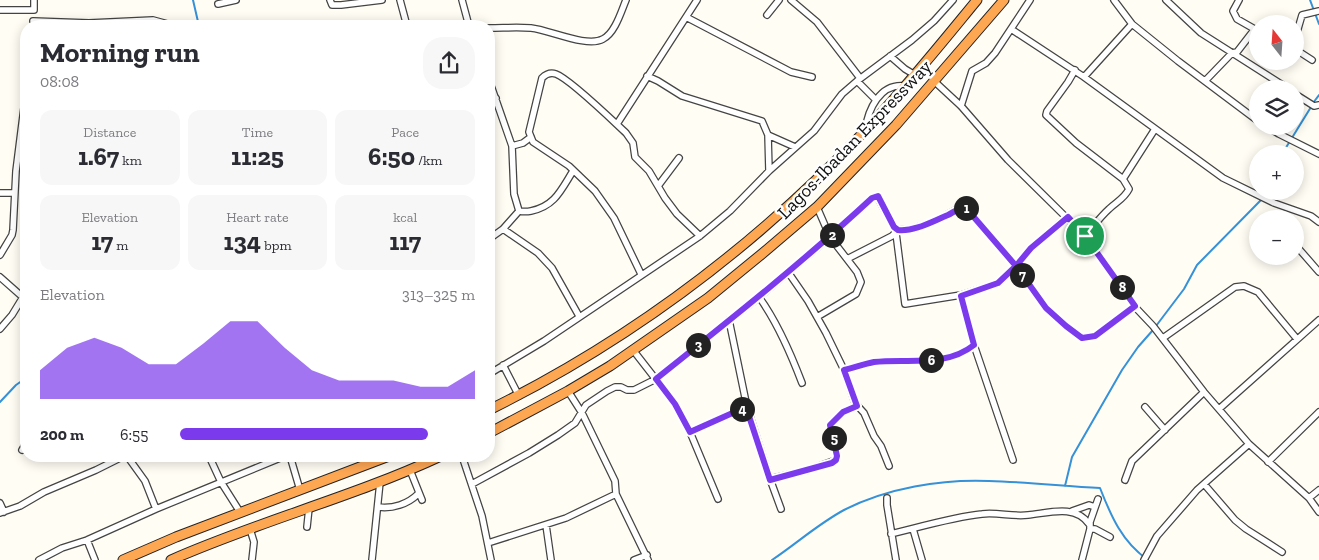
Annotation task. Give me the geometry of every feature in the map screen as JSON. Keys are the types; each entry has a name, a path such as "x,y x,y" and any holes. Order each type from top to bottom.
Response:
{"highway":[{"name":"Lagos-Ibadan Expressway","path":"495,407 541,384 631,329 729,257 817,179 865,131 915,75 977,0"},
{"name":"Lagos-Ibadan Expressway","path":"495,430 568,391 633,350 708,298 817,207 896,125 1004,0"},
{"path":"123,560 176,537 373,462"},
{"path":"173,560 250,529 380,482 428,462"}],"street":[{"path":"33,20 34,0"},
{"path":"218,4 236,0"},
{"path":"330,0 332,4 341,6 382,0"},
{"path":"400,0 405,20"},
{"path":"462,0 467,20"},
{"path":"495,28 533,28 579,41 596,41 604,39 610,32 626,0"},
{"path":"617,124 697,0"},
{"path":"767,15 778,0"},
{"path":"790,0 817,22 858,80 875,99"},
{"path":"495,370 544,341 700,236 730,211 769,170 814,131 842,94 919,34 953,0"},
{"path":"960,106 972,71 986,63 995,53 1030,0"},
{"path":"1114,0 1132,24 1249,113"},
{"path":"1166,0 1201,33 1277,80"},
{"path":"1239,0 1233,11 1237,19 1249,26"},
{"path":"0,10 34,10"},
{"path":"1302,15 1319,11"},
{"path":"686,17 791,72 812,77"},
{"path":"1084,77 1132,24"},
{"path":"1011,29 1084,77 1223,178 1274,203 1311,216 1319,222"},
{"path":"1205,81 1232,53 1237,52 1249,38"},
{"path":"1304,55 1312,60"},
{"path":"890,56 905,70 915,75"},
{"path":"1074,70 1046,115 1076,144 1123,179 1129,189 1127,194 1109,208 1085,236"},
{"path":"641,274 614,218 595,191 573,171 533,142 529,132 542,78 550,74 557,74 617,124 633,143 635,156 649,171 665,198 677,214 700,236"},
{"path":"647,76 682,96 762,121 768,135 769,170"},
{"path":"934,81 960,106 1008,160 1068,217 1085,236 1135,306 1248,444 1309,498 1319,512"},
{"path":"865,131 869,113 875,99 889,88 898,85 905,86"},
{"path":"496,98 512,146 514,194 519,211"},
{"path":"1304,100 1314,106 1319,105"},
{"path":"1123,179 1155,130"},
{"path":"768,135 795,147"},
{"path":"1281,135 1319,154"},
{"path":"512,146 523,143 531,138"},
{"path":"0,255 12,235 14,193 20,142"},
{"path":"658,186 679,158"},
{"path":"519,211 536,210 555,200 573,171"},
{"path":"0,193 14,193"},
{"path":"472,484 551,440 575,423 586,405 596,397 615,387 622,386 628,390 634,390 656,379 759,297 830,237 872,198 878,196 897,232 905,304 961,296 998,283 1031,248 1068,217"},
{"path":"817,207 830,237 847,259 861,282 856,294 817,317"},
{"path":"847,259 897,232 937,220 961,207 966,208 1016,266 1046,308 1082,338 1095,336 1135,306"},
{"path":"495,235 504,229 519,211"},
{"path":"504,229 538,254 552,268 579,316"},
{"path":"1304,254 1319,272"},
{"path":"788,272 826,333 844,370 857,406 864,413 889,466"},
{"path":"0,277 20,295"},
{"path":"1162,338 1235,287 1244,286 1258,292 1296,339"},
{"path":"961,296 974,345 1013,460"},
{"path":"759,297 767,307 789,350 802,384"},
{"path":"0,329 20,304"},
{"path":"729,320 746,407 781,509"},
{"path":"1219,409 1319,320"},
{"path":"844,370 872,362 914,362 949,358 965,352 974,345"},
{"path":"633,350 675,404 690,432 718,499"},
{"path":"502,365 518,396"},
{"path":"568,391 582,413 615,481 616,494 647,558 634,560"},
{"path":"1124,480 1132,461 1204,392"},
{"path":"770,480 836,460 837,456 830,425 843,412 857,406"},
{"path":"690,432 746,407"},
{"path":"1145,407 1165,430"},
{"path":"1268,462 1319,412"},
{"path":"1144,560 1157,536 1204,484 1248,444"},
{"path":"0,503 2,512 20,506 51,488 96,470 107,462"},
{"path":"130,462 145,481 156,509"},
{"path":"212,462 221,482 240,512"},
{"path":"38,560 62,548 88,540 156,509 270,462"},
{"path":"292,462 300,490"},
{"path":"464,462 482,516 491,560"},
{"path":"378,507 387,508 420,497 410,470"},
{"path":"372,560 380,482"},
{"path":"1204,484 1246,530 1282,552"},
{"path":"1309,498 1319,490"},
{"path":"488,543 566,518 616,494"},
{"path":"887,498 896,560"},
{"path":"1082,560 1098,499"},
{"path":"1070,512 1089,505 1095,507"},
{"path":"307,527 309,508"},
{"path":"891,534 982,514 1029,516 1076,512 1084,518 1090,527 1110,537"},
{"path":"546,524 552,560"},
{"path":"250,529 254,542 252,560"},
{"path":"912,529 922,560"},
{"path":"88,540 95,560"}],"waterway":[{"path":"193,0 198,20"},
{"path":"1310,0 1319,24"},
{"path":"1313,103 1319,95"},
{"path":"1288,145 1311,107"},
{"path":"1156,326 1184,289 1197,265 1261,200"},
{"path":"1065,486 1072,457 1122,370 1153,330"},
{"path":"0,402 20,382"},
{"path":"772,560 825,521 861,502 915,486 971,481 1100,488 1118,528 1131,545 1148,560"}],"route":[{"path":"1085,236 1068,217 1031,248 1016,266 966,208 961,207 937,220 904,231 894,227 878,196 872,198 830,237 759,297 656,379 675,404 690,432 746,407 770,480 832,463 836,460 837,456 830,425 843,412 857,406 844,370 872,362 914,362 949,358 965,352 974,345 961,296 998,283 1016,266 1046,308 1082,338 1095,336 1107,325 1135,306 1085,236"}]}
